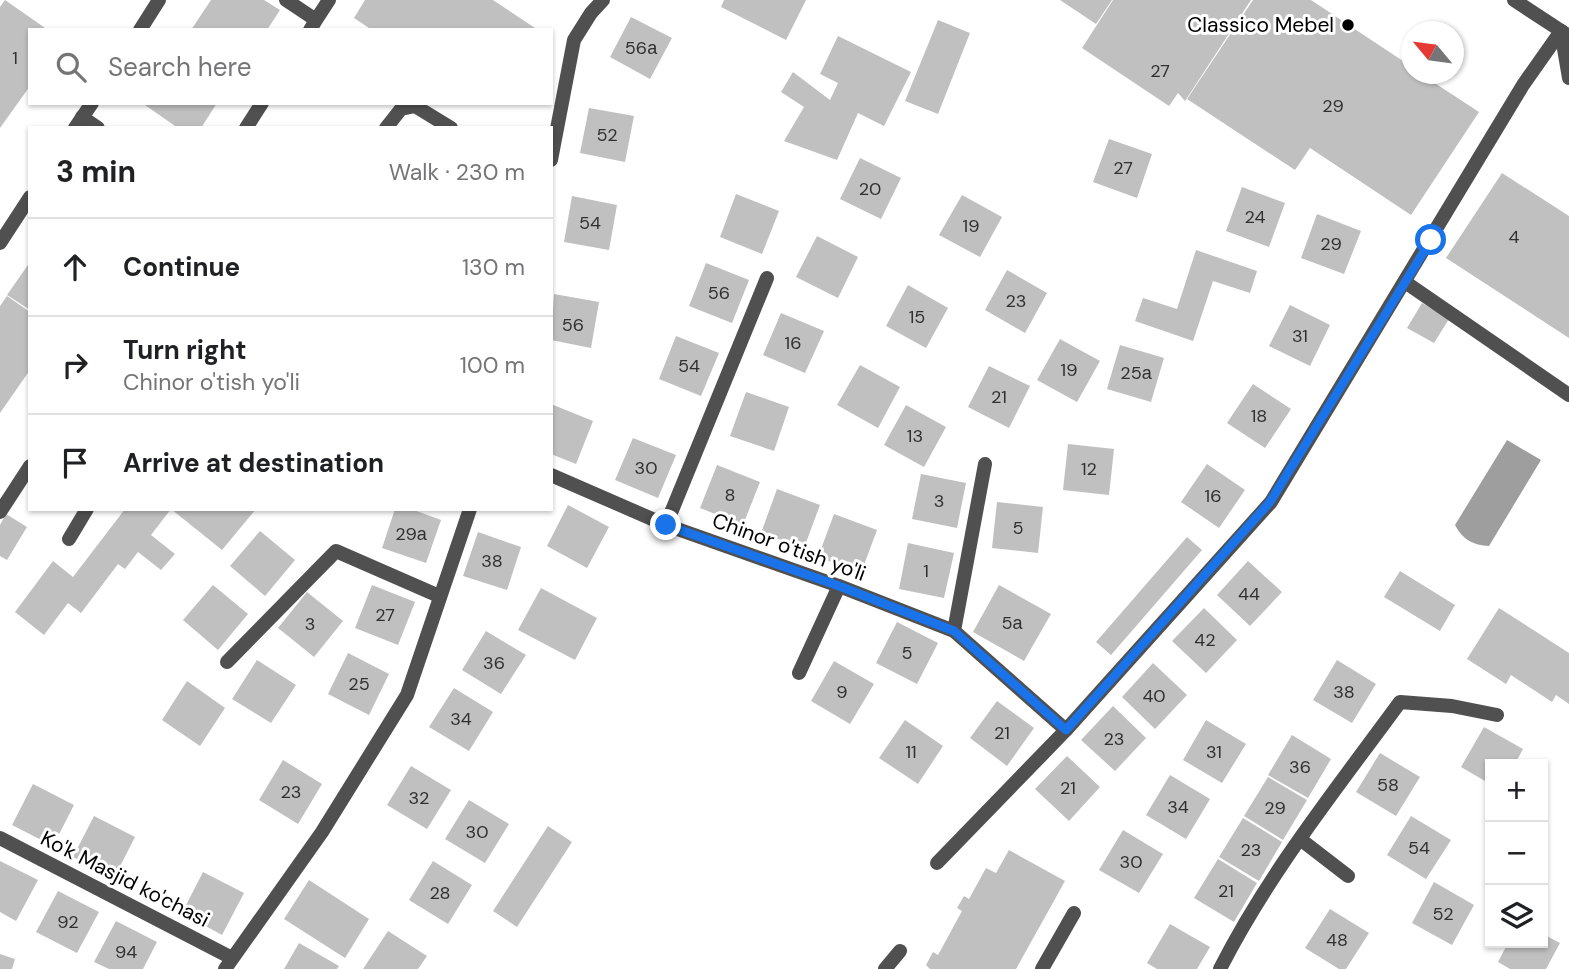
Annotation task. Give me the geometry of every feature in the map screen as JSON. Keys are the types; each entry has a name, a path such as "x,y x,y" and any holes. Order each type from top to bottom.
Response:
{"street":[{"path":"141,28 159,0"},
{"path":"286,0 313,25 329,0"},
{"path":"553,150 574,40 603,0"},
{"path":"1514,0 1565,34"},
{"path":"1565,34 1569,78"},
{"path":"937,863 1066,730 1270,502 1523,85 1565,34"},
{"path":"79,122 91,105"},
{"path":"247,126 261,105"},
{"path":"388,126 401,109 415,106 448,126"},
{"path":"0,243 28,200"},
{"path":"666,525 767,278"},
{"path":"1405,282 1569,395"},
{"path":"954,631 985,464"},
{"path":"0,512 28,469"},
{"name":"Chinor o'tish yo'li","path":"553,476 666,525 839,586 954,631 1066,730"},
{"path":"69,539 86,511"},
{"path":"228,963 322,832 407,695 469,511"},
{"path":"227,662 336,551 439,596"},
{"path":"799,673 839,586"},
{"path":"1220,969 1237,936 1300,839 1399,702 1452,705 1497,715"},
{"name":"Ko'k Masjid ko'chasi","path":"0,838 228,963"},
{"path":"1300,839 1348,876"},
{"path":"1042,969 1074,913"},
{"path":"884,969 900,951"}],"shaded area":[{"path":"1507,440 1541,460 1489,546 1478,544 1465,538 1455,525"}],"building":[{"path":"5,0 45,28 28,28 28,89 0,128 0,7"},
{"path":"211,0 264,0 280,10 268,28 192,28"},
{"path":"365,0 493,0 535,28 369,28 354,18"},
{"path":"724,0 806,0 786,40 721,7"},
{"path":"1060,0 1112,0 1096,24"},
{"path":"1113,0 1251,0 1185,101 1178,93 1169,106 1082,48"},
{"path":"1253,0 1311,0 1401,60 1401,84 1436,84 1479,112 1411,215 1310,148 1295,170 1187,99"},
{"path":"631,17 672,38 650,79 610,57"},
{"path":"938,20 970,33 938,114 905,101"},
{"path":"838,36 911,72 884,126 858,113 837,160 784,141 804,107 781,92 793,72 830,100 838,83 820,74"},
{"path":"145,105 216,105 202,126 175,126"},
{"path":"589,108 634,116 625,162 580,153"},
{"path":"1109,139 1152,154 1137,198 1093,182"},
{"path":"860,158 901,178 881,219 840,199"},
{"path":"1502,173 1569,216 1569,338 1446,258"},
{"path":"1242,187 1285,203 1269,247 1226,231"},
{"path":"736,194 779,211 762,254 720,237"},
{"path":"962,195 1002,217 980,257 939,235"},
{"path":"572,196 617,205 609,250 564,242"},
{"path":"1317,214 1361,231 1344,274 1301,258"},
{"path":"817,236 858,257 838,298 796,277"},
{"path":"1196,250 1257,271 1250,293 1213,281 1193,341 1135,321 1143,298 1177,309"},
{"path":"706,263 749,280 732,323 689,306"},
{"path":"28,265 28,309 7,295"},
{"path":"1007,270 1047,293 1025,333 985,310"},
{"path":"908,285 948,308 926,348 886,326"},
{"path":"554,294 599,302 591,348 553,340"},
{"path":"7,296 28,311 28,373 0,413 0,306"},
{"path":"1422,303 1449,319 1434,343 1407,328"},
{"path":"1290,305 1330,325 1310,366 1269,346"},
{"path":"781,313 824,331 805,373 763,355"},
{"path":"676,336 719,353 701,396 659,379"},
{"path":"1060,339 1100,361 1077,402 1037,380"},
{"path":"1120,345 1164,358 1151,402 1107,389"},
{"path":"860,365 900,387 878,428 837,405"},
{"path":"989,366 1030,386 1009,428 968,407"},
{"path":"1253,384 1291,409 1265,448 1227,423"},
{"path":"746,392 789,407 774,451 730,436"},
{"path":"553,405 593,421 576,464 553,455"},
{"path":"906,405 946,427 924,467 884,445"},
{"path":"633,438 676,455 658,498 615,480"},
{"path":"1068,444 1114,449 1109,495 1063,490"},
{"path":"1207,464 1245,490 1219,528 1181,502"},
{"path":"717,465 760,482 743,525 700,508"},
{"path":"921,474 966,483 957,528 912,519"},
{"path":"777,489 820,505 804,548 761,533"},
{"path":"997,502 1043,507 1038,553 992,548"},
{"path":"568,505 609,527 587,568 547,546"},
{"path":"123,511 169,511 151,535 175,554 161,570 138,552 125,569 118,564 81,613 68,603 44,635 15,612 53,561 73,577"},
{"path":"173,511 254,511 222,550"},
{"path":"394,511 416,511 441,520 426,563 382,548"},
{"path":"6,514 27,527 7,560 0,556 0,525"},
{"path":"834,514 877,530 861,573 818,557"},
{"path":"260,531 295,560 265,596 230,566"},
{"path":"478,532 521,547 507,590 463,576"},
{"path":"1187,537 1202,550 1111,655 1096,642"},
{"path":"908,543 954,553 944,598 899,589"},
{"path":"1248,561 1282,592 1250,626 1217,595"},
{"path":"1400,571 1455,605 1440,631 1384,597"},
{"path":"213,585 248,614 218,650 183,620"},
{"path":"372,585 415,602 398,645 355,628"},
{"path":"999,585 1051,614 1024,661 973,632"},
{"path":"541,588 597,618 575,660 518,630"},
{"path":"307,592 343,621 314,657 278,628"},
{"path":"1204,608 1237,640 1206,673 1172,641"},
{"path":"1499,608 1569,653 1569,704 1556,695 1552,702 1511,675 1506,684 1467,659"},
{"path":"897,622 938,643 917,684 876,663"},
{"path":"486,631 526,655 501,694 462,670"},
{"path":"348,653 389,674 369,715 328,694"},
{"path":"257,660 296,685 271,723 232,699"},
{"path":"1337,660 1376,684 1352,723 1313,700"},
{"path":"834,661 874,684 850,724 811,701"},
{"path":"1153,663 1187,695 1155,729 1122,697"},
{"path":"187,681 225,708 200,746 162,720"},
{"path":"454,688 493,712 469,751 429,727"},
{"path":"997,701 1034,728 1007,766 970,738"},
{"path":"1113,706 1146,738 1115,771 1081,740"},
{"path":"905,720 943,746 918,784 879,758"},
{"path":"1206,720 1246,744 1222,783 1183,760"},
{"path":"1484,727 1523,749 1518,759 1485,759 1485,781 1461,767"},
{"path":"1292,735 1331,759 1308,798 1268,775"},
{"path":"1380,753 1420,777 1396,816 1356,792"},
{"path":"1067,756 1100,787 1069,821 1035,789"},
{"path":"283,760 322,784 298,824 259,800"},
{"path":"411,766 451,790 427,829 387,805"},
{"path":"1170,775 1210,799 1186,839 1146,815"},
{"path":"1268,777 1307,800 1283,840 1244,816"},
{"path":"33,784 74,805 53,846 12,825"},
{"path":"469,800 509,824 485,863 445,839"},
{"path":"94,816 135,837 114,878 73,857"},
{"path":"1411,816 1451,840 1426,879 1387,855"},
{"path":"1243,818 1282,842 1259,881 1219,857"},
{"path":"548,826 572,842 517,927 493,911"},
{"path":"1123,830 1163,854 1139,893 1099,870"},
{"path":"1009,850 1065,881 1016,969 930,969 926,965 933,952 938,955 962,911 957,908 964,896 969,899 986,868 996,873"},
{"path":"1218,859 1257,883 1234,922 1194,898"},
{"path":"0,861 38,880 16,921 0,912"},
{"path":"433,861 472,885 448,924 409,900"},
{"path":"203,872 244,893 222,935 182,913"},
{"path":"309,880 369,919 345,958 284,919"},
{"path":"1434,882 1474,905 1452,945 1412,923"},
{"path":"58,891 99,912 77,953 36,932"},
{"path":"1330,909 1369,933 1346,969 1339,969 1305,948"},
{"path":"116,921 157,942 143,969 109,969 94,962"},
{"path":"1170,924 1210,947 1197,969 1157,969 1147,963"},
{"path":"388,931 427,956 418,969 363,969"},
{"path":"1548,937 1560,943 1546,969 1510,969 1498,962 1505,948 1548,948"},
{"path":"299,943 339,966 337,969 284,969"},
{"path":"0,954 15,959 12,969 0,969"}],"place":[{"name":"Classico Mebel","path":"1348,25"}],"route":[{"path":"666,525 839,586 954,631 1066,730 1270,502 1431,240"}]}
